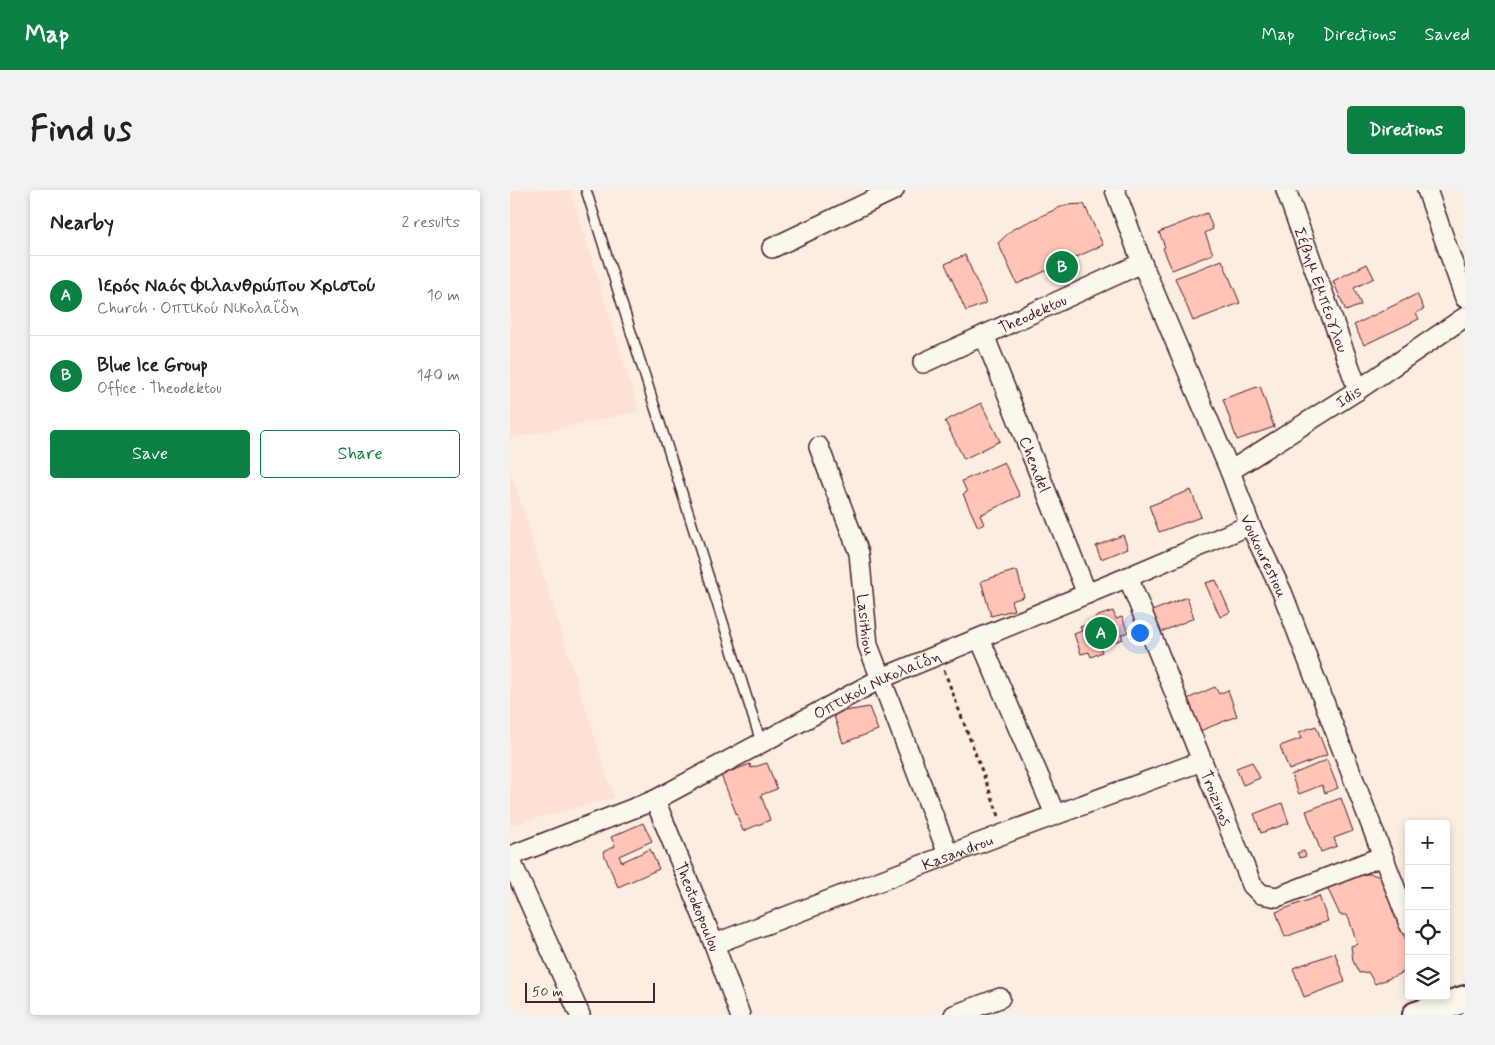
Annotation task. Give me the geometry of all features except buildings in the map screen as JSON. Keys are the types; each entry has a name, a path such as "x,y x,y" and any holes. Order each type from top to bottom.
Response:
{"main road":[{"path":"1431,1006 1465,999"}],"street":[{"path":"772,248 894,190"},
{"name":"Voukourestiou","path":"1115,190 1142,263 1230,470 1250,525 1282,592 1405,914"},
{"name":"Σέβημ Εμπεογλου","path":"1286,190 1358,390"},
{"path":"1427,190 1465,298"},
{"name":"Theodektou","path":"922,363 1142,263"},
{"name":"Idis","path":"1230,470 1358,390 1465,317"},
{"name":"Chendel","path":"984,335 1087,594"},
{"name":"Lasithiou","path":"819,447 859,553 868,645 948,854"},
{"name":"Οπτικού Νικολαΐδη","path":"510,858 655,800 882,678 1128,578 1250,525"},
{"name":"Troizinos","path":"1128,578 1252,885 1261,894 1277,897 1383,856"},
{"path":"980,639 1055,814"},
{"name":"Kasandrou","path":"714,944 948,854 1202,761"},
{"name":"Theotokopoulou","path":"655,800 714,944 740,1015"},
{"path":"510,858 580,1015"},
{"path":"954,1015 1000,998"}],"lane":[{"path":"586,190 761,742"}],"path":[{"path":"938,655 1006,833"}],"shaded area":[{"path":"510,190 570,190 639,411 510,439"},
{"path":"510,469 614,798 510,825"}],"place":[{"name":"Blue Ice Group","path":"1062,267"},
{"name":"Ιερός Ναός Φιλανθρώπου Χριστού","path":"1101,633"}]}
